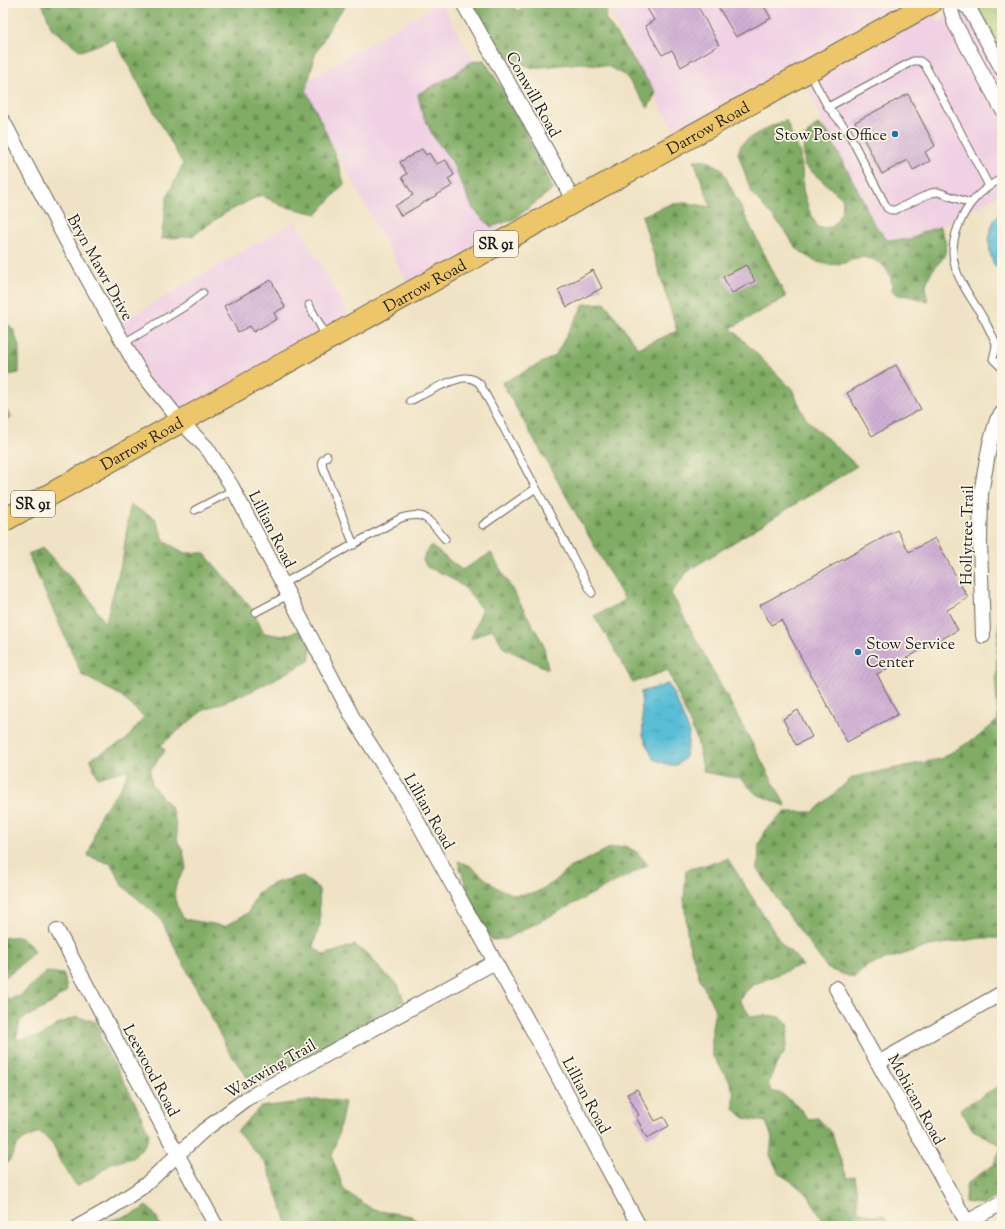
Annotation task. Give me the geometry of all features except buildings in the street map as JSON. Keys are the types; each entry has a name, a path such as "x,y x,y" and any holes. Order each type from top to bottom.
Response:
{"main road":[{"name":"Darrow Road","path":"3,521 181,422 327,338 930,3"}],"street":[{"name":"Conwill Road","path":"463,3 552,160 574,202"},
{"path":"949,3 955,24 1002,109"},
{"path":"961,3 969,8 1002,68"},
{"name":"Bryn Mawr Drive","path":"3,121 137,367 181,422"},
{"name":"Hollytree Trail","path":"983,636 980,542 981,493 990,443 997,420 1002,413"},
{"name":"Lillian Road","path":"181,422 207,448 233,490 353,718 405,799 639,1226"},
{"name":"Leewood Road","path":"57,930 216,1226"},
{"name":"Waxwing Trail","path":"79,1226 125,1200 178,1155 203,1131 246,1099 495,962"},
{"name":"Mohican Road","path":"836,988 968,1224"},
{"path":"878,1063 1002,993"},
{"path":"968,1224 1002,1203"}],"lane":[{"path":"828,107 914,61 920,61 925,65 989,186"},
{"path":"808,71 828,107 847,130 887,208 896,210 930,193 938,192 970,203"},
{"path":"1002,178 974,198 962,214 953,238 953,263 966,293 982,315 996,344 993,359 1002,368"},
{"path":"124,343 184,307 203,293"},
{"path":"309,305 327,338"},
{"path":"410,401 465,377 480,384 592,593"},
{"path":"327,456 322,461 323,468 354,545"},
{"path":"483,525 536,488"},
{"path":"195,510 233,490"},
{"path":"256,612 285,590 354,545 401,518 412,515 421,515 429,520 445,539"}],"shaded area":[{"path":"438,3 441,3 486,82 434,113 505,239 412,291 300,85"},
{"path":"604,3 930,3 682,141 670,123"},
{"path":"970,3 1002,3 1002,193 940,227 922,232 910,240 887,241 872,221 803,79 929,6 938,22"},
{"path":"295,221 354,323 181,422 114,326"}],"green space":[{"path":"42,3 348,3 334,20 315,55 306,90 323,125 344,184 317,214 282,206 261,195 225,213 192,236 161,239 167,197 183,164 114,39 81,51 52,29"},
{"path":"470,3 509,3 518,11 525,3 609,3 605,18 656,93 648,108 626,76 607,66 581,63 532,68 500,54"},
{"path":"973,3 1002,3 1002,68"},
{"path":"484,60 512,104 553,189 514,219 491,227 473,209 451,160 433,136 422,113 418,94 455,74 471,62"},
{"path":"786,120 799,150 803,190 809,210 818,228 832,227 841,213 843,202 842,198 805,166 803,153 804,142 808,133 818,124 827,131 864,202 872,221 887,240 910,240 922,232 940,227 945,239 946,248 941,261 928,278 926,294 928,302 909,296 898,295 892,291 891,278 887,270 880,263 872,259 862,257 845,263 829,265 814,261 796,248 786,232 751,192 738,153 741,146 745,141 756,134"},
{"path":"694,160 708,161 721,168 786,297 731,328 792,389 806,419 857,466 689,570 671,593 786,806 756,794 741,779 704,772 697,740 668,670 633,683 610,641 594,616 625,600 502,383 555,356 584,304 605,303 638,348 677,331 642,216 671,204 686,203 711,207"},
{"path":"3,319 13,329 19,346 19,373 3,376"},
{"path":"3,406 12,417 3,423"},
{"path":"130,505 155,518 165,542 185,553 204,553 252,609 264,633 282,636 301,630 311,646 309,661 254,690 202,711 161,745 165,751 150,770 152,785 171,808 175,820 178,843 183,851 186,868 175,888 174,893 175,899 184,919 225,926 248,913 257,893 274,883 302,876 319,889 320,925 313,946 324,955 354,945 368,954 385,974 398,985 404,1001 322,1047 289,1069 253,1085 229,1052 160,918 123,886 111,864 88,856 100,815 122,786 129,769 98,778 90,759 126,740 144,717 120,695 82,675 28,554 43,548 89,598 105,624 123,557"},
{"path":"431,546 462,570 491,553 543,643 548,669 504,648 492,629 471,639 482,610 466,589 448,576 427,567 423,560 426,551"},
{"path":"1002,577 1002,938 981,938 929,946 869,965 854,978 828,969 779,902 758,869 759,844 766,830 785,812 813,812 853,777 940,759 978,737 998,720 996,686"},
{"path":"625,846 637,852 648,865 506,939 492,940 486,931 472,902 458,861 469,865 497,888 515,895 535,893 554,882 569,868 610,848"},
{"path":"728,859 781,943 803,966 795,967 753,985 739,999 751,1017 766,1015 780,1017 789,1025 785,1052 777,1063 768,1083 771,1091 780,1093 797,1105 808,1119 818,1118 832,1134 847,1178 855,1176 858,1211 873,1216 883,1215 891,1226 826,1226 808,1195 791,1181 779,1174 770,1155 772,1137 766,1122 744,1118 734,1109 734,1093 729,1080 712,1055 712,1028 715,1010 700,979 688,941 684,900 686,870"},
{"path":"20,936 35,950 26,960 3,979 3,938"},
{"path":"46,972 64,974 67,991 46,1007 20,1020 16,1040 41,1036 60,1023 77,1017 97,1022 101,1040 134,1100 149,1134 146,1143 133,1158 112,1163 95,1176 76,1186 59,1159 53,1144 40,1132 23,1140 16,1147 11,1158 3,1168 3,992 8,999 20,996"},
{"path":"1002,1084 1002,1146 973,1130 960,1109"},
{"path":"324,1099 345,1102 332,1157 344,1190 373,1210 412,1216 421,1226 290,1226 287,1223 267,1165 237,1131 260,1107"},
{"path":"1002,1146 1002,1193 983,1205 965,1202 966,1184 993,1165"},
{"path":"146,1206 153,1212 161,1226 97,1226 98,1224 136,1213"}],"water":[{"path":"1002,213 1002,273 992,260 989,241 991,227 997,216"},
{"path":"668,684 689,731 688,745 684,759 677,765 669,765 653,759 643,735 641,692"}],"place":[{"name":"Stow Post Office","path":"895,134"},
{"name":"Stow Service Center","path":"858,652"}]}
